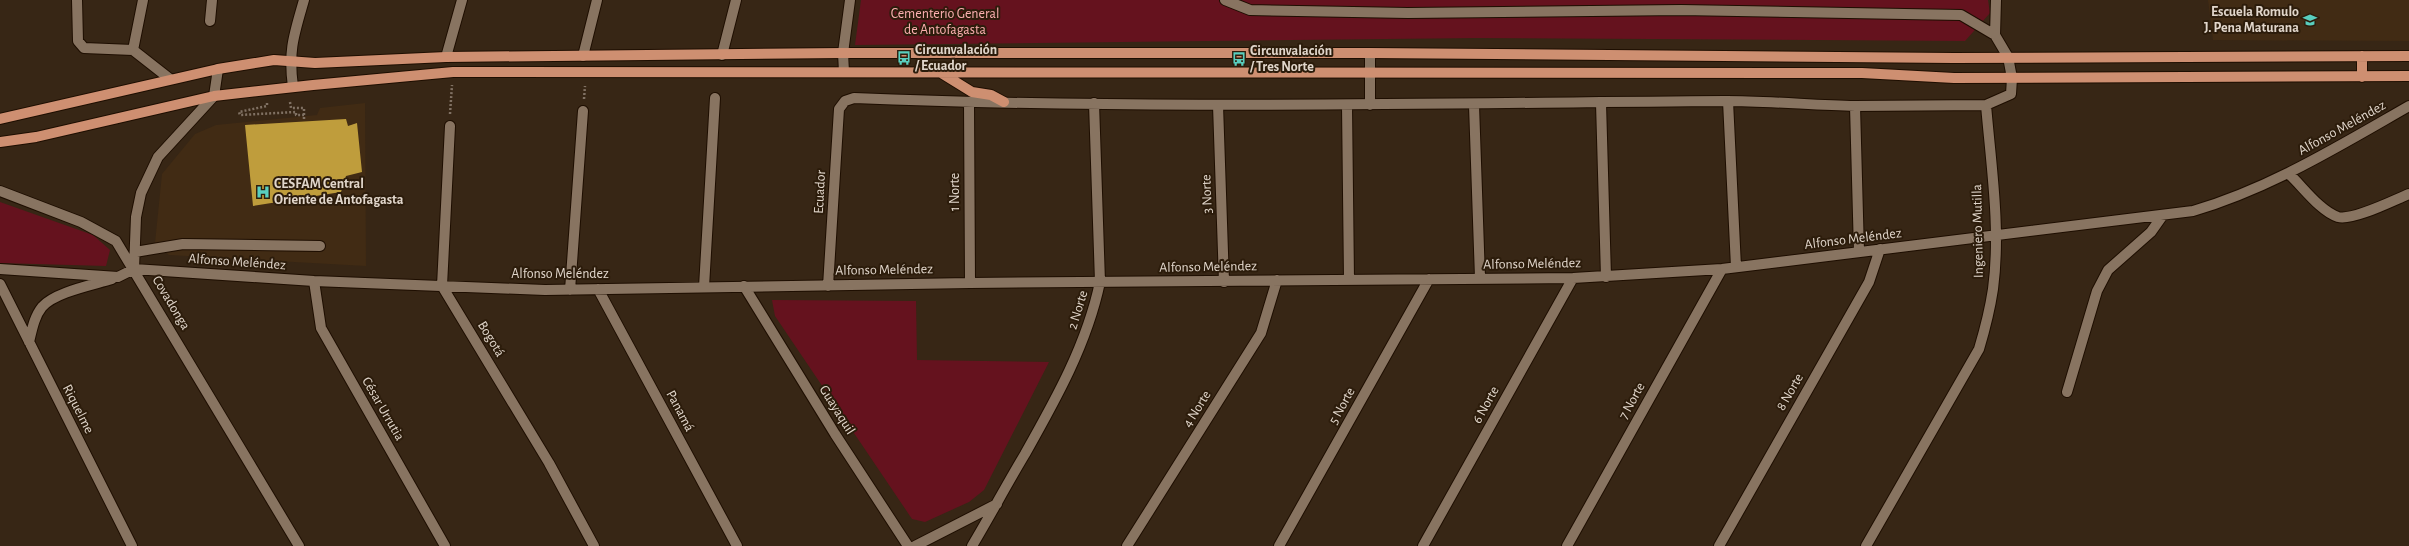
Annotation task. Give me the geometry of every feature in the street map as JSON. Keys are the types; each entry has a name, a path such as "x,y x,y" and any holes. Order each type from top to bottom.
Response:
{"main road":[{"path":"0,119 218,68 274,60 315,63 446,57 843,53 1370,53 2008,57 2409,56"},
{"path":"2362,56 2362,77"},
{"path":"937,71 972,92 991,95 1004,102"},
{"path":"0,142 36,137 214,96 293,86 453,72 937,71 1862,73 1954,78 2409,76"}],"street":[{"path":"77,0 78,41 84,48 133,50 170,79"},
{"path":"133,50 144,0"},
{"path":"210,21 212,0"},
{"path":"293,86 290,61 292,41 304,0"},
{"path":"446,57 462,0"},
{"path":"583,56 598,0"},
{"path":"722,55 736,0"},
{"path":"844,72 843,53 850,0"},
{"path":"969,102 1094,102 1218,105 1474,105 1728,101 1855,106 1986,105 2011,94 2012,78 2008,57 1995,35 1961,15 1681,10 1408,13 1250,10 1225,0"},
{"path":"1995,35 1996,0"},
{"path":"1370,53 1370,105"},
{"path":"214,96 218,68"},
{"name":"Covadonga","path":"214,96 158,157 141,193 136,217 134,269 299,546"},
{"path":"704,287 715,98"},
{"name":"Ecuador","path":"828,286 839,109 844,101 854,98 969,102"},
{"path":"1728,101 1736,268"},
{"name":"1 Norte","path":"969,102 970,283"},
{"name":"2 Norte","path":"972,546 1052,408 1080,348 1095,308 1100,282 1094,102"},
{"path":"1601,103 1606,277"},
{"name":"3 Norte","path":"1218,105 1224,282"},
{"path":"1347,105 1349,280"},
{"path":"1474,105 1480,278"},
{"name":"Ingeniero Mutilla","path":"1866,546 1979,349 1988,319 1993,288 1996,235 1986,105"},
{"path":"1855,106 1859,252"},
{"name":"Alfonso Meléndez","path":"134,269 314,281 570,290 970,283 1573,278 1736,268 2193,211 2230,200 2290,174 2409,106"},
{"path":"570,290 583,110"},
{"path":"442,286 450,126"},
{"name":"Alfonso Meléndez","path":"2290,174 2325,209 2339,217 2354,216 2409,194"},
{"path":"0,191 81,222 116,241 134,269 118,277 59,296 42,306 34,322 29,342"},
{"path":"2067,392 2097,292 2108,270 2151,232 2163,215"},
{"path":"135,252 183,244 320,246"},
{"name":"8 Norte","path":"1719,546 1869,282 1880,249"},
{"path":"0,269 118,277"},
{"name":"7 Norte","path":"1567,546 1722,269"},
{"name":"6 Norte","path":"1423,546 1573,278"},
{"name":"5 Norte","path":"1279,546 1429,279"},
{"name":"4 Norte","path":"1127,546 1262,332 1276,280"},
{"name":"César Urrutia","path":"314,281 320,328 445,546"},
{"name":"Riquelme","path":"0,284 128,545"},
{"name":"Bogotá","path":"442,286 549,463 594,546"},
{"name":"Guayaquil","path":"744,286 835,434 908,546"},
{"name":"Panamá","path":"598,289 737,546"},
{"path":"915,546 997,504"}],"path":[{"path":"583,110 586,71"},
{"path":"450,126 453,72"},
{"path":"304,121 304,108 291,108 289,103 305,94 305,86"},
{"path":"268,100 260,101 267,102 267,106 239,112 240,115 296,112 296,115 304,115"}],"shaded area":[{"name":"Escuela Romulo J. Pena Maturana","path":"2208,0 2409,0 2409,41 2213,40"},
{"name":"CESFAM Central Oriente de Antofagasta","path":"365,103 366,266 169,255 155,243 162,174 195,134 216,125 317,115 320,108"}],"green space":[{"name":"Cementerio General de Antofagasta","path":"861,0 1988,0 1990,13 1965,41 1477,38 855,45"},
{"path":"0,202 93,235 110,250 106,266 0,263"},
{"path":"772,300 916,301 917,360 1049,362 984,490 969,502 925,522 912,519 775,316"}],"building":[{"path":"346,119 348,126 357,123 362,172 346,176 341,192 253,206 245,125"}],"place":[{"name":"Escuela Romulo J. Pena Maturana","path":"2310,20"},
{"name":"Circunvalación / Ecuador","path":"904,58"},
{"name":"Circunvalación / Tres Norte","path":"1239,59"},
{"name":"CESFAM Central Oriente de Antofagasta","path":"263,192"}]}
